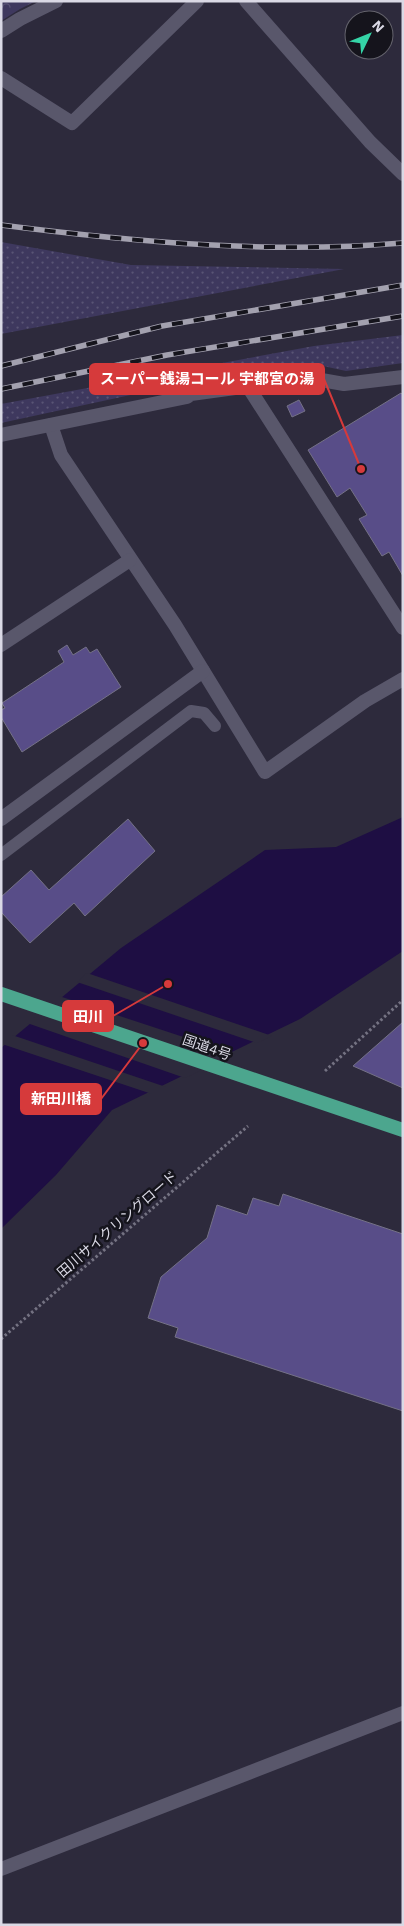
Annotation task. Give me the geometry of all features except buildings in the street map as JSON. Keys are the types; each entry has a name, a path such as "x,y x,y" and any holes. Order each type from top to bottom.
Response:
{"highway":[{"name":"国道4号","path":"1,994 403,1130"}],"street":[{"path":"1,31 56,1"},
{"path":"1,78 72,123 197,1"},
{"path":"246,1 370,142 403,174"},
{"path":"1,435 186,398 191,394 246,385 310,378 344,384 403,378"},
{"path":"246,385 403,628"},
{"path":"51,425 61,455 175,625 265,772 365,701 403,679"},
{"path":"1,645 130,560"},
{"path":"1,820 203,671"},
{"path":"1,1870 403,1713"}],"lane":[{"path":"1,855 192,711 204,713 215,726"}],"path":[{"path":"325,1071 403,1000"},
{"name":"田川サイクリングロード","path":"1,1339 248,1126"}],"green space":[{"path":"1,1 36,1 1,21"},
{"path":"1,242 131,265 344,269 1,334"},
{"path":"403,335 403,363 346,371 314,364 259,371 186,383 1,423 1,404 314,346"}],"shaded area":[{"path":"403,817 403,951 300,1019 112,1110 56,1175 1,1229 1,1048 121,948 265,850 336,847"}],"pier":[{"path":"87,973 272,1036 257,1043 77,982"},
{"path":"59,996 235,1054 185,1078 27,1023"},
{"path":"12,1035 166,1087 152,1094 2,1044"}],"railway":[{"path":"1,225 101,237 252,247 353,246 403,243"},
{"path":"1,366 162,326 403,285"},
{"path":"1,389 167,355 403,316"}],"place":[{"name":"スーパー銭湯コール 宇都宮の湯","path":"361,469"},
{"name":"田川","path":"168,984"},
{"name":"新田川橋","path":"143,1043"}]}
